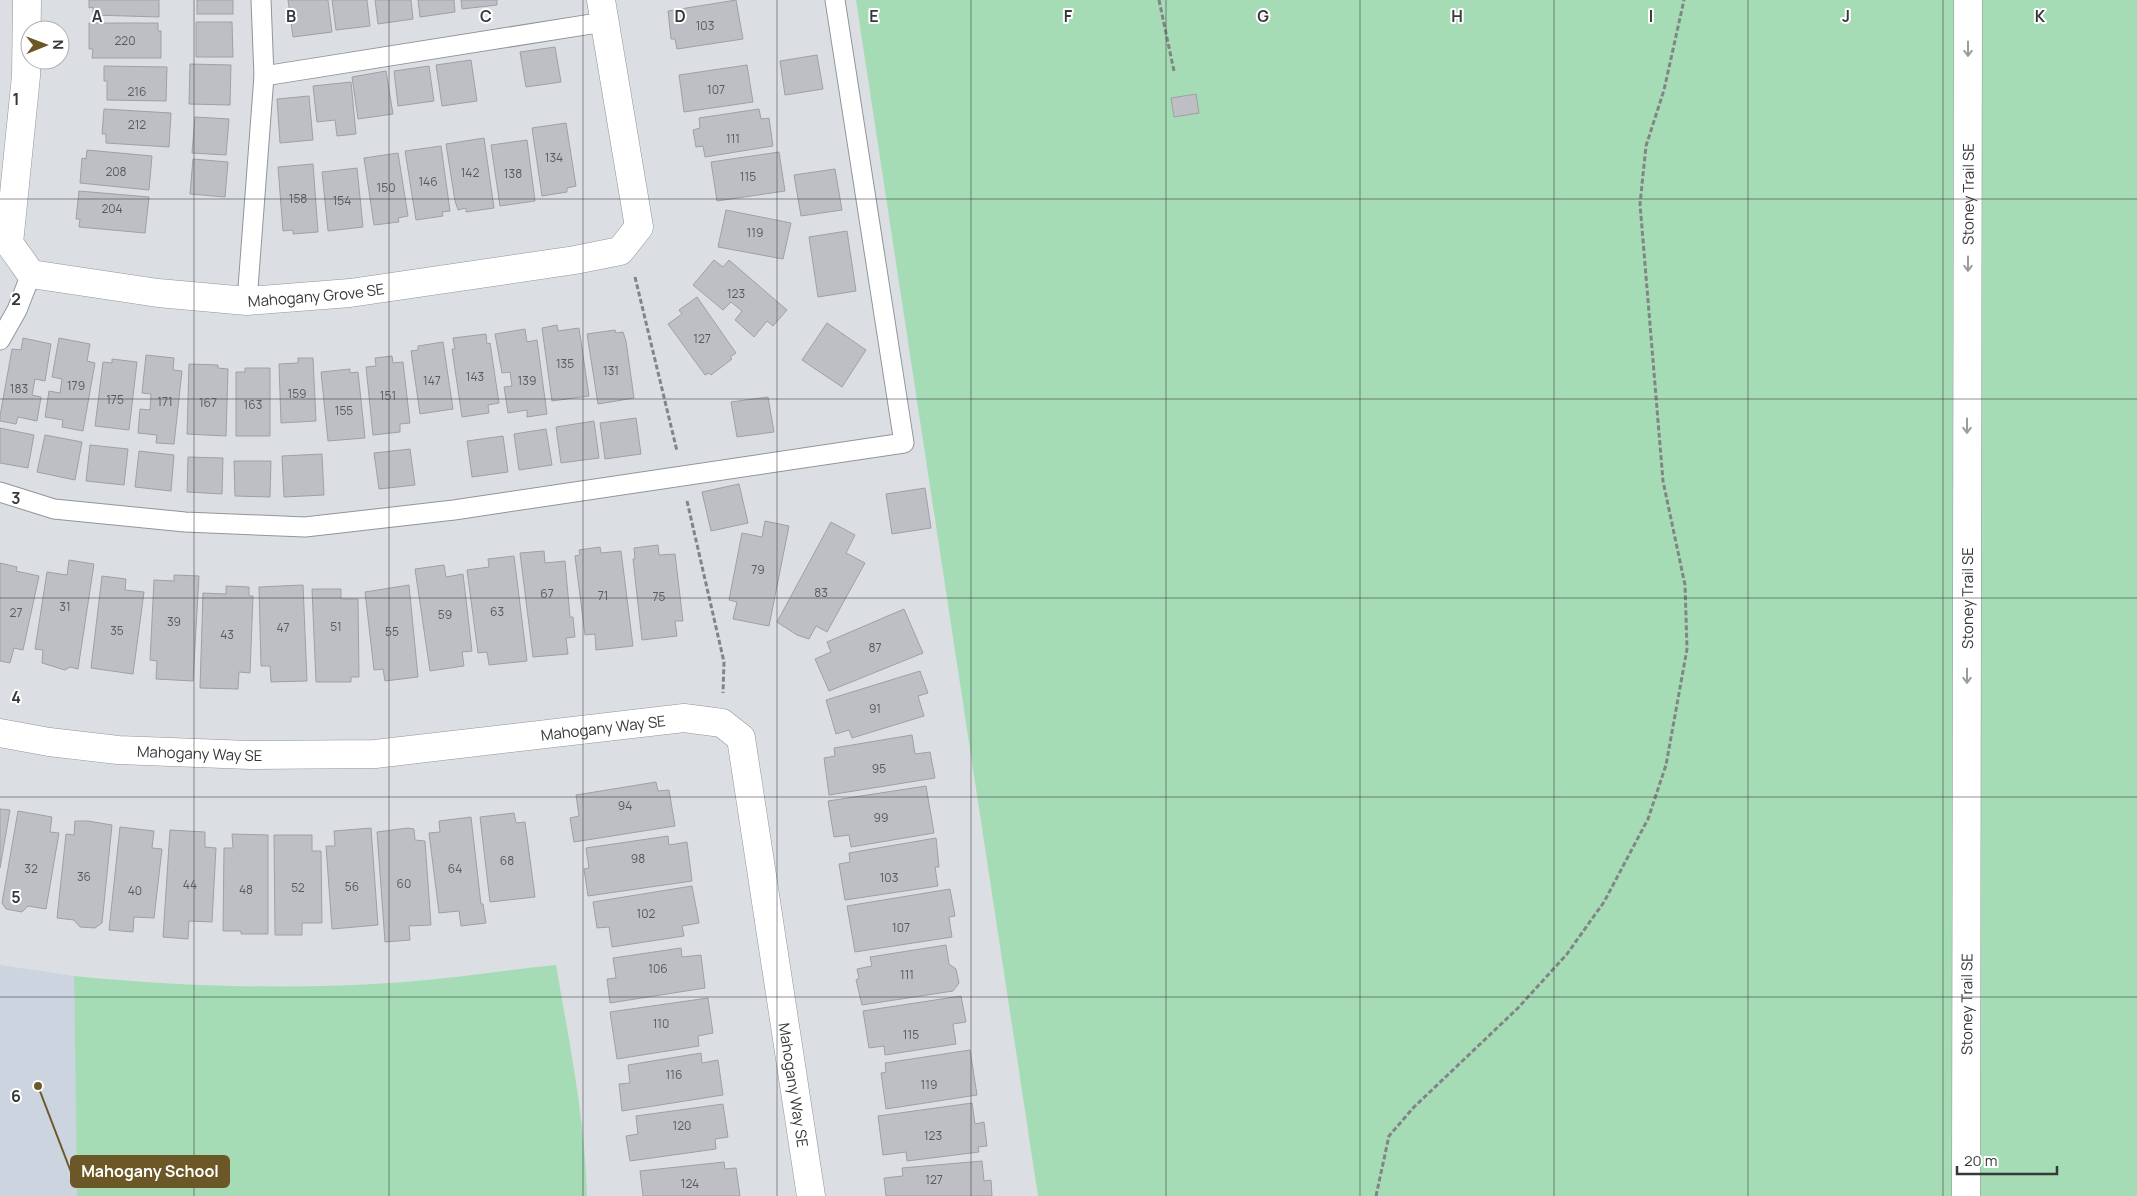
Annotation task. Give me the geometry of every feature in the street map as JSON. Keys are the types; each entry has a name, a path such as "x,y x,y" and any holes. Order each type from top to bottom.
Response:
{"main road":[{"path":"27,0 26,76 9,243 31,274"},
{"name":"Stoney Trail SE","path":"1966,1196 1968,0"},
{"name":"Mahogany Grove SE","path":"31,274 158,293 247,301 350,293 575,260 620,251 639,227 603,11"},
{"name":"Mahogany Way SE","path":"0,733 49,742 118,750 250,755 375,754 684,718 722,723 741,738 811,1196"}],"lane":[{"path":"247,301 264,76 261,0"},
{"path":"0,492 54,509 185,522 305,527 454,510 904,443 835,0"},
{"path":"264,76 603,11"},
{"path":"0,340 17,310 31,274"}],"path":[{"path":"1159,0 1174,71"},
{"path":"1376,1196 1389,1136 1414,1107 1518,1008 1567,954 1604,902 1648,818 1666,765 1688,649 1685,585 1663,482 1652,329 1640,204 1646,146 1664,90 1684,0"}],"shaded area":[{"path":"0,965 74,976 77,1196 0,1196"}],"green space":[{"path":"856,0 2137,0 2137,1196 1038,1196"},
{"path":"556,965 580,1109 587,1196 77,1196 74,976 157,983 281,987 424,980"}],"building":[{"path":"89,0 159,0 159,17 93,15 93,7 89,8"},
{"path":"197,0 233,0 233,14 197,14"},
{"path":"288,0 328,0 332,32 293,37"},
{"path":"332,0 367,0 370,26 336,30"},
{"path":"375,0 411,0 413,19 378,24"},
{"path":"418,0 454,0 455,12 420,17"},
{"path":"461,0 497,0 497,5 462,9"},
{"path":"736,0 743,39 677,49 675,39 671,39 668,11"},
{"path":"196,22 232,22 233,57 196,57"},
{"path":"89,23 158,23 158,31 161,31 161,58 92,58 93,49 89,49"},
{"path":"555,47 561,82 526,87 520,52"},
{"path":"817,55 823,89 785,95 780,61"},
{"path":"471,60 477,101 442,106 436,65"},
{"path":"190,64 231,65 230,105 189,104"},
{"path":"747,65 753,102 684,112 679,75"},
{"path":"104,66 167,67 166,101 107,100 107,81 104,81"},
{"path":"429,66 434,101 398,106 394,71"},
{"path":"386,71 393,114 358,119 352,77"},
{"path":"351,82 356,134 337,136 335,120 317,122 313,86"},
{"path":"1196,94 1199,113 1174,117 1171,98"},
{"path":"309,96 313,140 280,143 277,99"},
{"path":"104,109 171,113 169,147 106,143 106,134 102,134"},
{"path":"759,109 761,119 769,118 773,146 705,157 703,146 696,147 693,130 700,128 699,118"},
{"path":"195,117 229,119 226,155 192,153"},
{"path":"566,123 576,186 567,188 567,192 542,196 532,128"},
{"path":"484,138 494,208 466,212 466,208 458,210 446,144"},
{"path":"527,140 535,201 500,206 491,145"},
{"path":"441,146 450,211 442,212 443,216 416,220 405,151"},
{"path":"87,150 152,156 149,190 80,183 82,158 86,159"},
{"path":"779,152 785,191 717,201 711,162"},
{"path":"398,153 408,216 398,218 399,222 374,225 364,158"},
{"path":"193,159 228,162 225,197 190,194"},
{"path":"313,164 318,232 293,234 293,230 283,231 278,167"},
{"path":"357,168 363,227 328,231 322,172"},
{"path":"835,169 842,210 801,216 794,175"},
{"path":"79,191 149,197 145,233 79,227 80,219 76,219"},
{"path":"726,210 791,223 783,259 718,247"},
{"path":"847,231 856,291 818,297 809,237"},
{"path":"714,260 723,267 729,260 787,310 773,326 767,321 754,337 735,320 742,311 731,302 723,310 693,285"},
{"path":"697,297 736,353 730,357 732,359 711,375 709,373 705,375 668,324 682,314 679,310"},
{"path":"827,323 866,350 842,387 802,360"},
{"path":"557,325 558,331 579,328 589,396 552,401 542,328"},
{"path":"525,329 527,342 537,340 547,414 527,417 527,410 508,413 504,387 512,386 510,372 502,373 495,334"},
{"path":"615,330 616,333 623,332 626,341 634,398 598,404 587,334"},
{"path":"486,334 487,344 490,343 499,403 488,405 489,413 462,417 452,349 455,349 453,338"},
{"path":"23,338 51,344 45,381 35,379 32,395 41,397 37,421 18,417 16,424 0,421 0,416 12,349 21,350"},
{"path":"59,338 90,344 87,361 95,363 83,431 62,427 63,420 45,417 49,391 60,393 62,379 52,377"},
{"path":"443,342 453,409 420,414 411,351 418,350 418,346"},
{"path":"146,355 174,358 173,370 182,371 174,444 156,443 157,435 138,433 140,409 150,410 151,394 142,393"},
{"path":"392,356 393,363 403,362 410,423 400,424 400,432 373,435 366,367 376,366 375,358"},
{"path":"298,358 313,358 316,421 281,423 279,364 298,363"},
{"path":"112,359 137,362 129,430 95,426 103,362 112,363"},
{"path":"189,364 218,365 218,368 228,369 226,436 187,434"},
{"path":"245,368 270,368 270,436 236,436 236,372 245,372"},
{"path":"350,369 350,373 358,372 365,438 328,441 321,372"},
{"path":"768,397 774,432 737,437 731,402"},
{"path":"636,418 641,454 605,459 600,423"},
{"path":"594,421 599,458 561,463 556,427"},
{"path":"0,428 34,435 28,468 0,463"},
{"path":"546,429 552,465 519,470 514,434"},
{"path":"45,435 82,442 75,480 37,472"},
{"path":"503,436 508,472 472,477 467,441"},
{"path":"90,445 128,449 124,485 86,481"},
{"path":"410,449 415,485 379,489 374,453"},
{"path":"139,451 174,455 171,491 135,487"},
{"path":"322,454 324,495 284,497 282,456"},
{"path":"188,457 223,458 222,494 187,492"},
{"path":"234,461 271,461 270,497 235,496"},
{"path":"739,484 748,523 711,531 702,492"},
{"path":"925,488 931,528 892,534 886,494"},
{"path":"765,521 789,526 769,626 733,619 737,602 729,600 742,533 762,537"},
{"path":"831,522 855,535 846,553 865,563 827,632 816,626 809,639 797,635 777,622"},
{"path":"658,545 659,555 675,554 683,621 675,621 677,636 642,640 633,559 635,559 634,548"},
{"path":"600,547 601,553 621,551 633,646 596,650 595,634 585,635 575,556 580,555 579,550"},
{"path":"544,551 545,563 565,561 570,617 573,617 575,637 566,638 568,654 533,657 520,553"},
{"path":"514,556 527,661 489,665 487,652 478,653 467,570 489,567 488,559"},
{"path":"69,560 94,564 78,669 70,667 65,670 42,663 43,650 35,649 47,572 67,575"},
{"path":"0,563 17,567 16,571 39,576 23,650 14,648 10,663 0,661"},
{"path":"444,565 446,577 463,574 472,651 462,652 464,666 430,671 415,569"},
{"path":"174,575 199,576 193,681 156,679 157,661 150,660 154,580 174,581"},
{"path":"102,576 126,579 125,590 144,592 133,674 91,668"},
{"path":"303,585 307,681 271,682 270,666 261,666 259,587"},
{"path":"409,585 418,677 385,681 383,669 374,670 365,592"},
{"path":"226,586 249,587 249,596 253,596 250,673 239,672 238,689 200,688 203,593 226,594"},
{"path":"312,589 341,589 341,599 358,599 359,677 351,677 351,682 316,682"},
{"path":"904,609 923,653 829,691 815,659 831,652 827,642"},
{"path":"920,671 928,693 918,696 924,716 852,738 849,730 836,734 826,700"},
{"path":"912,735 915,754 930,752 935,778 829,795 824,758 835,756 834,748"},
{"path":"656,782 658,791 669,790 675,826 574,842 570,818 579,816 576,795"},
{"path":"926,786 934,833 851,847 849,835 834,837 828,801"},
{"path":"0,809 10,810 0,868"},
{"path":"18,811 52,817 50,832 59,833 46,909 28,906 22,912 6,909 2,903"},
{"path":"514,813 516,823 525,822 535,897 490,902 480,817"},
{"path":"471,817 481,904 483,904 486,923 461,926 459,911 439,913 429,833 440,832 439,821"},
{"path":"75,821 112,825 102,923 95,928 80,927 74,920 57,918 66,834 74,835"},
{"path":"120,827 154,831 152,848 162,849 154,918 134,917 133,932 109,930"},
{"path":"371,828 378,925 332,929 326,846 335,846 334,831"},
{"path":"414,829 415,840 425,841 431,925 409,926 410,940 385,942 377,832"},
{"path":"170,830 205,832 205,847 216,848 212,922 189,921 188,939 163,937"},
{"path":"232,834 268,835 268,934 241,934 241,931 223,931 224,848 233,848"},
{"path":"274,835 312,835 312,851 321,851 322,923 302,923 302,935 275,935"},
{"path":"668,836 669,845 687,842 692,881 588,896 584,869 589,868 586,848"},
{"path":"936,838 939,867 935,867 938,886 845,900 839,864 850,862 849,853"},
{"path":"692,886 699,923 682,926 684,936 612,947 609,927 597,928 593,902"},
{"path":"950,889 955,916 949,917 952,937 855,952 847,906"},
{"path":"946,945 949,964 956,969 959,983 953,991 862,1005 856,980 859,978 857,969 872,966 870,957"},
{"path":"681,948 682,957 701,955 705,988 610,1003 607,979 616,978 613,958"},
{"path":"961,996 966,1022 953,1024 956,1044 885,1055 884,1046 869,1048 863,1011"},
{"path":"708,998 713,1033 698,1036 699,1046 617,1059 610,1012"},
{"path":"970,1050 977,1095 886,1109 881,1073 886,1072 885,1063"},
{"path":"701,1053 702,1063 718,1060 723,1095 622,1111 619,1084 630,1083 628,1065"},
{"path":"972,1103 975,1124 984,1122 987,1146 978,1147 979,1152 907,1161 906,1152 883,1155 878,1116"},
{"path":"723,1104 728,1137 715,1139 716,1149 630,1161 626,1136 638,1134 636,1116"},
{"path":"982,1161 984,1181 991,1180 992,1196 886,1196 884,1178 903,1176 902,1168"},
{"path":"724,1162 725,1169 736,1168 740,1196 643,1196 640,1171"}],"place":[{"name":"Mahogany School","path":"38,1086"}]}
